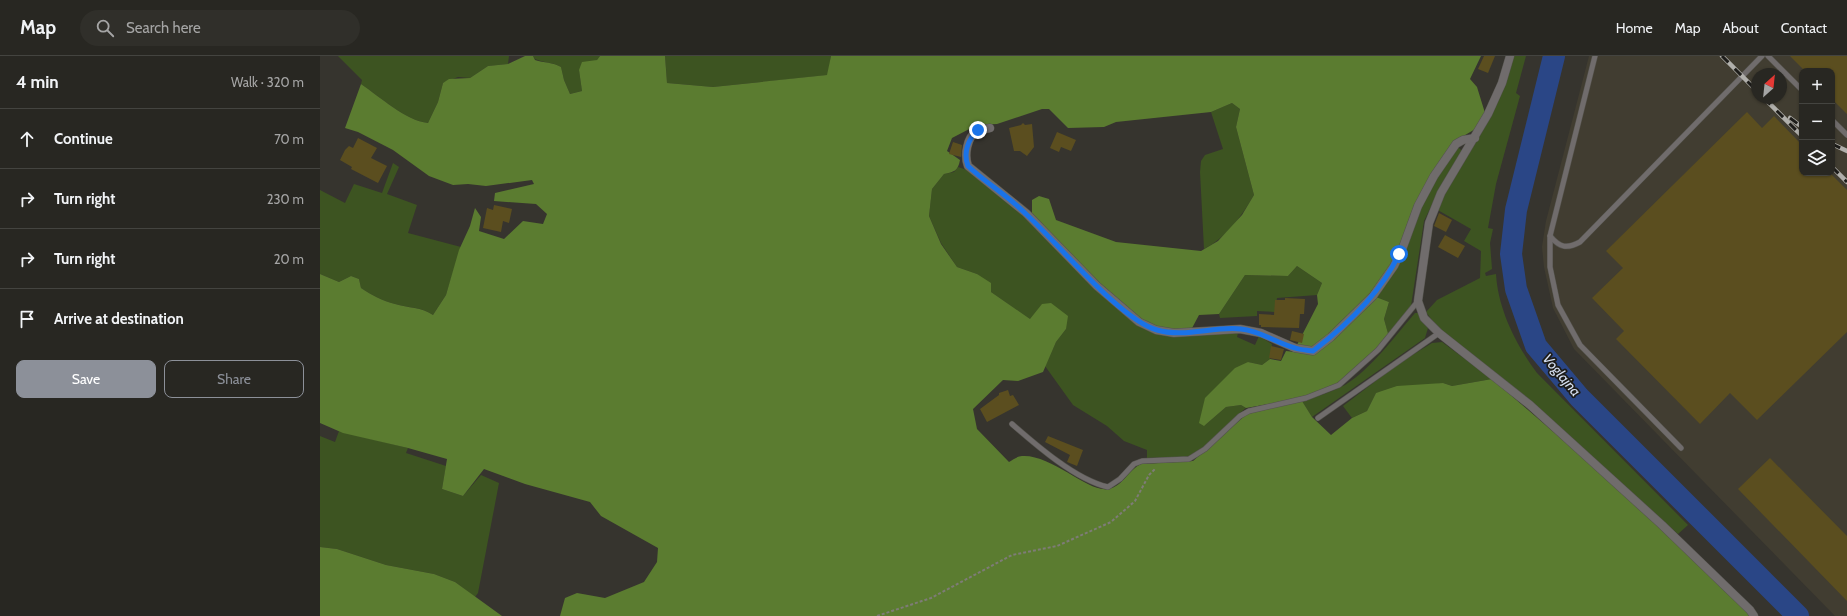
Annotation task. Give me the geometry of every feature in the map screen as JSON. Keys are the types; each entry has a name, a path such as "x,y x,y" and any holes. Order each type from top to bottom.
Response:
{"street":[{"path":"1510,56 1502,83 1475,138 1441,194 1431,217 1418,301 1424,318 1439,333 1530,405 1662,525 1750,610 1754,616"},
{"path":"990,128 978,130 972,136 967,145 966,160 968,166 1026,214 1097,286 1139,322 1156,330 1174,333 1240,329 1261,333 1295,348 1313,351 1331,337 1373,296 1394,266 1418,206 1434,176 1456,144 1463,140 1475,138"}],"lane":[{"path":"1595,56 1550,236 1550,267 1558,305 1580,345 1681,448"},
{"path":"1550,236 1555,243 1562,246 1570,247 1580,242 1762,56"},
{"path":"1768,56 1799,87"},
{"path":"1835,123 1847,135"},
{"path":"1012,424 1062,465 1097,484 1108,487 1120,479 1134,464 1142,461 1189,459 1205,449 1240,416 1249,411 1306,398 1339,385 1378,350 1397,330 1418,301"},
{"path":"1318,418 1439,333"}],"path":[{"path":"878,616 931,598 1012,555 1057,546 1111,522 1134,501 1149,475 1165,461"}],"shaded area":[{"path":"1589,56 1847,56 1847,616 1835,616 1574,349 1553,308 1544,267 1542,247 1546,221"}],"green space":[{"path":"338,56 509,56 508,64 488,66 470,78 458,77 443,83 438,102 428,123 411,118 402,113 361,84 362,80"},
{"path":"525,56 533,56 535,60 555,64 561,67 564,80 570,94 582,91 579,70 582,62 597,60 600,56 665,56 667,83 713,87 827,75 831,56 1481,56 1470,79 1477,87 1485,113 1477,128 1455,141 1391,265 1364,301 1346,320 1312,348 1297,345 1318,304 1317,295 1322,283 1297,266 1288,276 1245,275 1219,314 1199,315 1191,330 1156,328 1140,320 1105,291 1032,215 1032,200 1039,196 1049,199 1056,220 1116,242 1201,251 1218,241 1242,215 1254,195 1236,127 1240,109 1232,103 1211,112 1116,122 1104,127 1068,128 1049,109 1042,109 997,124 977,125 952,138 947,151 960,160 959,164 957,169 950,173 944,174 932,189 929,216 941,244 957,267 977,274 991,283 991,292 1030,319 1042,304 1051,303 1068,316 1066,329 1056,342 1043,372 1018,381 1003,380 973,409 977,429 1009,462 1020,456 1033,457 1057,466 1090,485 1107,489 1117,486 1132,470 1141,464 1193,461 1248,413 1302,401 1312,417 1331,435 1352,418 1367,411 1376,393 1397,386 1443,383 1452,386 1492,379 1571,447 1737,598 1753,616 560,616 565,598 577,593 605,598 644,582 657,562 658,548 601,516 590,502 525,484 484,469 463,496 442,489 447,459 408,448 343,433 320,423 320,274 339,282 351,276 359,279 361,288 377,298 395,304 424,310 433,315 446,295 459,250 470,226 475,208 481,217 479,231 504,239 523,221 543,224 547,214 536,204 494,201 495,193 534,184 532,180 486,186 468,184 453,185 429,176 393,150 358,132 345,128 361,84 402,113 411,118 428,123 438,102 443,83 449,79 470,78 488,66 508,64"},
{"path":"533,56 600,56 597,60 579,70 582,91 570,94 564,80 561,67 535,59"},
{"path":"665,56 831,56 828,75 713,87 667,83"},
{"path":"1513,56 1526,56 1516,93 1520,96 1496,184 1488,228 1493,229 1490,243 1492,269 1485,273 1486,276 1496,274 1500,300 1509,326 1522,351 1537,373 1688,525 1678,534 1622,484 1448,336 1435,324 1426,312 1437,300 1480,278 1481,251 1464,241 1471,229 1436,209"},
{"path":"1232,103 1240,109 1236,127 1254,195 1233,226 1220,239 1204,249 1200,172 1201,161 1205,155 1223,149 1211,112"},
{"path":"1458,147 1462,151 1438,192 1424,221 1411,306 1389,337 1384,319 1389,302 1376,297 1435,177"},
{"path":"393,163 399,167 387,194 417,205 408,233 461,247 446,295 433,315 424,310 395,304 377,298 361,288 359,279 351,276 339,282 320,274 320,190 345,203 354,184 382,193"},
{"path":"958,167 970,171 1007,200 1137,324 1238,333 1237,337 1255,345 1259,336 1272,344 1270,359 1262,365 1248,362 1204,426 1226,407 1241,405 1246,408 1210,443 1194,454 1180,458 1147,458 1147,450 1124,441 1107,426 1073,405 1045,366 1056,342 1066,329 1042,305 1031,320 991,292 977,274 957,267 941,243 929,216 932,189 944,174 954,172"},
{"path":"1297,266 1322,283 1317,295 1277,298 1275,312 1257,311 1257,316 1220,318 1219,314 1245,275 1288,276"},
{"path":"1376,297 1389,302 1384,319 1389,337 1348,376 1325,389 1299,398 1246,408 1241,405 1226,407 1204,426 1199,423 1205,398 1235,368 1248,362 1262,365 1270,359 1281,361 1286,351 1313,354"},
{"path":"1415,313 1420,313 1428,328 1425,338 1312,417 1302,401 1334,390 1355,378 1382,352"},
{"path":"1442,342 1492,379 1452,386 1443,383 1376,393 1367,411 1352,418 1343,406 1398,364 1432,343"},
{"path":"339,431 408,448 406,453 446,466 442,489 463,496 481,475 499,483 478,593 475,597 455,582 434,574 386,565 337,549 320,547 320,436 335,442"},
{"path":"320,547 337,549 386,565 434,574 455,582 502,616 320,616"}],"building":[{"path":"1484,56 1495,56 1488,73 1478,69"},
{"path":"1790,56 1847,56 1847,114 1835,102 1835,68 1802,68"},
{"path":"1747,112 1762,128 1774,116 1799,142 1799,176 1833,176 1847,190 1847,332 1757,420 1730,393 1700,424 1616,339 1624,331 1592,298 1623,268 1606,251"},
{"path":"1023,123 1025,125 1032,124 1034,147 1027,156 1020,151 1014,151 1009,128 1021,125"},
{"path":"1057,132 1076,140 1071,151 1061,147 1059,152 1050,148"},
{"path":"358,138 377,148 371,158 387,166 378,183 351,169 352,167 340,160 345,150 349,146 353,148"},
{"path":"953,142 962,145 961,157 949,154"},
{"path":"494,205 512,209 509,223 503,221 501,232 483,228 487,208 493,210"},
{"path":"1439,213 1452,220 1446,232 1434,226"},
{"path":"1445,235 1465,246 1458,258 1438,247"},
{"path":"1285,298 1305,299 1304,314 1300,314 1299,328 1261,327 1261,325 1259,325 1259,314 1274,315 1275,300 1285,300"},
{"path":"1292,331 1304,334 1302,343 1290,340"},
{"path":"1271,346 1284,349 1281,360 1269,358"},
{"path":"1008,390 1010,396 1013,395 1019,405 987,422 980,409 999,395 999,393"},
{"path":"1048,436 1083,450 1077,466 1067,462 1070,455 1045,442"},
{"path":"1770,458 1847,536 1847,601 1738,489"}],"waterway":[{"name":"Voglajna","path":"1554,56 1516,210 1511,254 1516,289 1536,346 1579,397 1798,616"}],"railway":[{"path":"1722,56 1751,85"},
{"path":"1770,104 1799,133"},
{"path":"1790,118 1799,125"},
{"path":"1835,145 1847,151"},
{"path":"1835,170 1847,182"}],"route":[{"path":"978,130 972,136 967,145 966,160 968,166 1009,198 1120,307 1139,322 1156,330 1174,333 1191,333 1208,330 1240,329 1261,333 1295,348 1313,351 1331,337 1373,296 1394,266 1399,254"}]}
